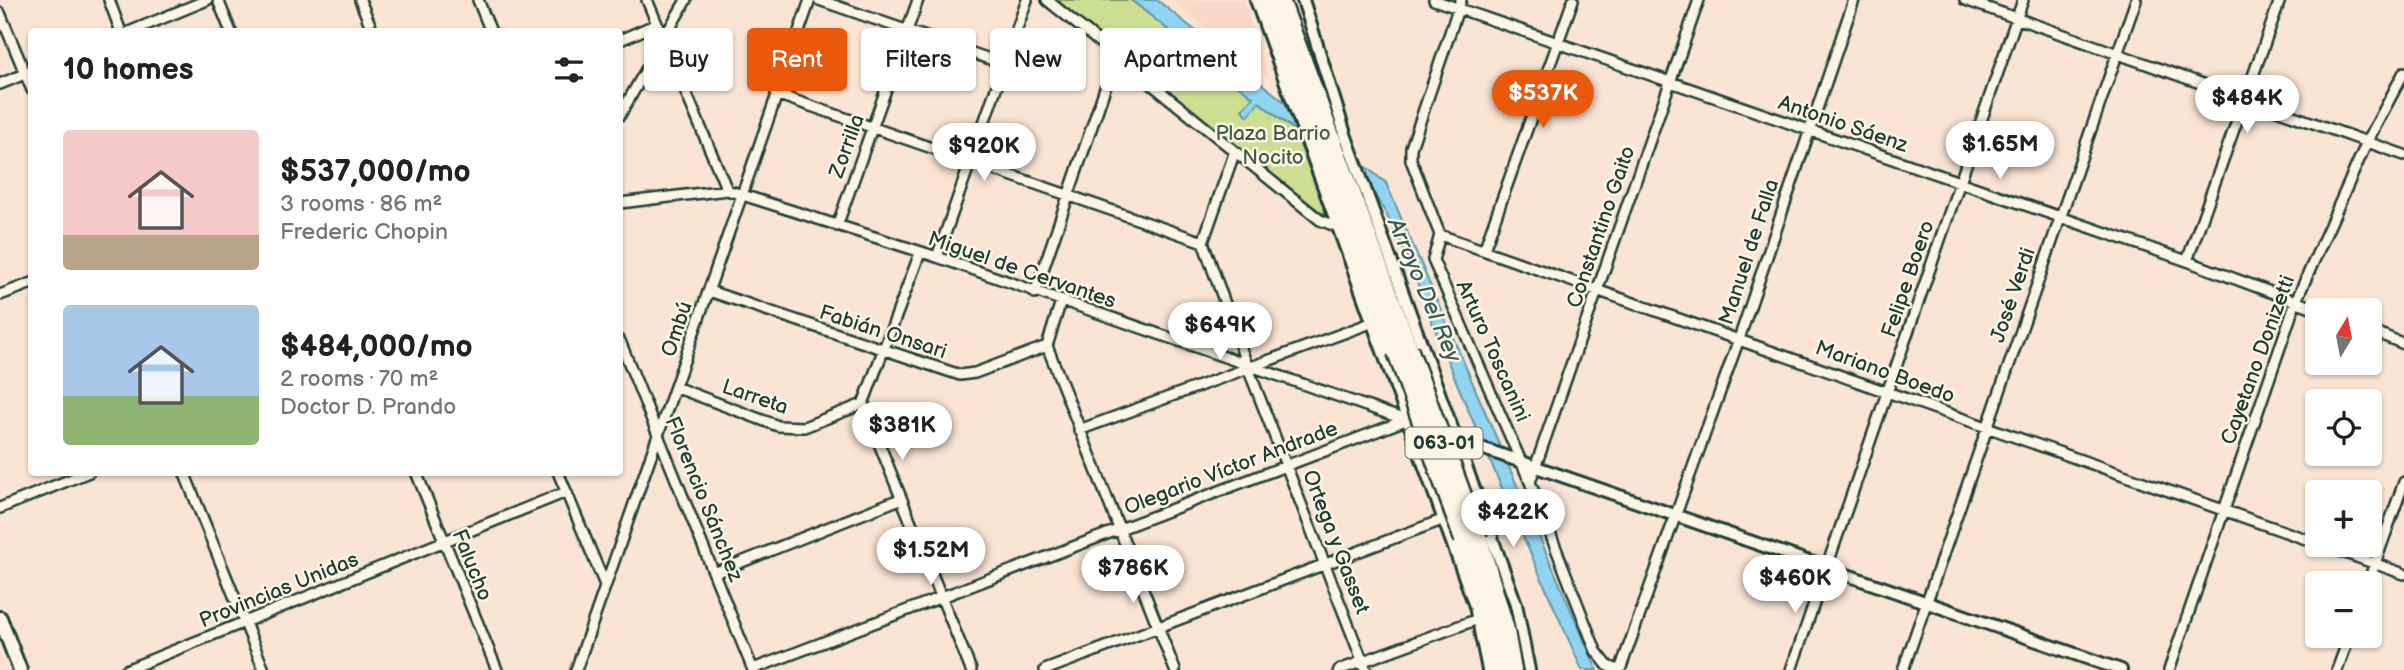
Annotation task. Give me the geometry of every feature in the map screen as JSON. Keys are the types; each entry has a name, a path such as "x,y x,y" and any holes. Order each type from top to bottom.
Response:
{"highway":[{"name":"063-01","path":"1268,0 1300,87 1340,180 1505,626 1513,670"},
{"name":"063-01","path":"1281,0 1300,87"},
{"name":"063-01","path":"1471,539 1500,670"}],"main road":[{"path":"0,618 20,670"}],"street":[{"path":"109,0 120,28"},
{"path":"139,28 208,0"},
{"path":"218,0 229,28"},
{"path":"360,0 371,28"},
{"path":"478,0 489,28"},
{"path":"647,0 659,28"},
{"path":"671,28 685,0"},
{"name":"Ombú","path":"576,670 810,0"},
{"path":"819,0 896,28"},
{"name":"Zorrilla","path":"908,28 918,0"},
{"path":"1017,28 1027,0"},
{"path":"1047,0 1100,43"},
{"path":"1255,0 1300,87 1315,160 1478,618 1488,670"},
{"path":"1303,0 1345,134 1516,604 1529,670"},
{"name":"Antonio Sáenz","path":"1434,0 1460,4 1557,44 2305,304"},
{"path":"1484,250 1573,0"},
{"name":"Constantino Gaito","path":"1530,482 1699,0"},
{"name":"Manuel de Falla","path":"1619,670 1739,339 1854,0"},
{"path":"1965,0 2404,155"},
{"name":"Felipe Boero","path":"1791,670 2023,0"},
{"name":"José Verdi","path":"1903,670 2136,0"},
{"path":"2186,261 2280,0"},
{"path":"1440,235 1410,160 1410,148 1460,4"},
{"path":"0,13 28,73 0,84"},
{"path":"623,39 657,24"},
{"name":"Cayetano Donizetti","path":"2169,670 2297,301 2367,142 2404,72"},
{"path":"623,110 644,75"},
{"path":"685,91 727,190"},
{"name":"Zorrilla","path":"837,226 886,91"},
{"path":"937,257 995,91"},
{"path":"1035,293 1104,91"},
{"path":"1160,91 1320,220 1338,227"},
{"path":"776,94 1203,242 1235,151"},
{"name":"Miguel de Cervantes","path":"623,203 727,190 937,257 1248,368 1406,420"},
{"name":"Mariano Boedo","path":"1440,235 2305,539"},
{"name":"Arturo Toscanini","path":"1440,235 1433,260 1522,462 1596,651 1608,666 1619,670"},
{"name":"Ortega y Gasset","path":"1203,242 1248,368 1365,665"},
{"path":"920,253 863,404 971,670"},
{"path":"0,295 28,284"},
{"name":"Fabián Onsari","path":"709,291 946,372 968,375 1047,346"},
{"path":"1061,301 1047,346 1175,670"},
{"path":"1079,430 1371,323"},
{"path":"2382,335 2404,344"},
{"name":"Florencio Sánchez","path":"623,348 659,431 753,670"},
{"name":"Larreta","path":"675,387 778,426 793,429 863,404"},
{"path":"1406,420 1455,440 2121,670"},
{"name":"Olegario Víctor Andrade","path":"753,670 1406,420"},
{"path":"0,508 79,476"},
{"path":"186,476 264,670"},
{"name":"Falucho","path":"418,476 494,669"},
{"path":"560,476 605,585"},
{"path":"2372,571 2404,482"},
{"name":"Provincias Unidas","path":"126,670 566,492"},
{"path":"714,573 900,499"},
{"path":"1045,670 1442,520"},
{"name":"Mariano Boedo","path":"2357,557 2404,574"},
{"path":"1339,670 1365,665 1478,618"},
{"path":"2337,670 2345,648"}],"shaded area":[{"path":"1172,0 1243,0 1252,28 1207,28"},
{"path":"1261,54 1269,78 1261,72"}],"green space":[{"name":"Plaza Barrio Nocito","path":"1052,0 1131,0 1166,28 1100,28 1100,38"},
{"name":"Plaza Barrio Nocito","path":"1167,91 1245,91 1253,97 1249,115 1259,102 1294,130 1324,205 1324,215"}],"water":[{"path":"1131,0 1157,0 1192,28 1166,28"},
{"name":"Arroyo Del Rey","path":"1261,83 1386,183 1597,670 1582,670 1444,352 1402,245 1381,205 1369,188 1259,102 1248,116 1242,110 1253,97 1245,91 1261,91"}]}
